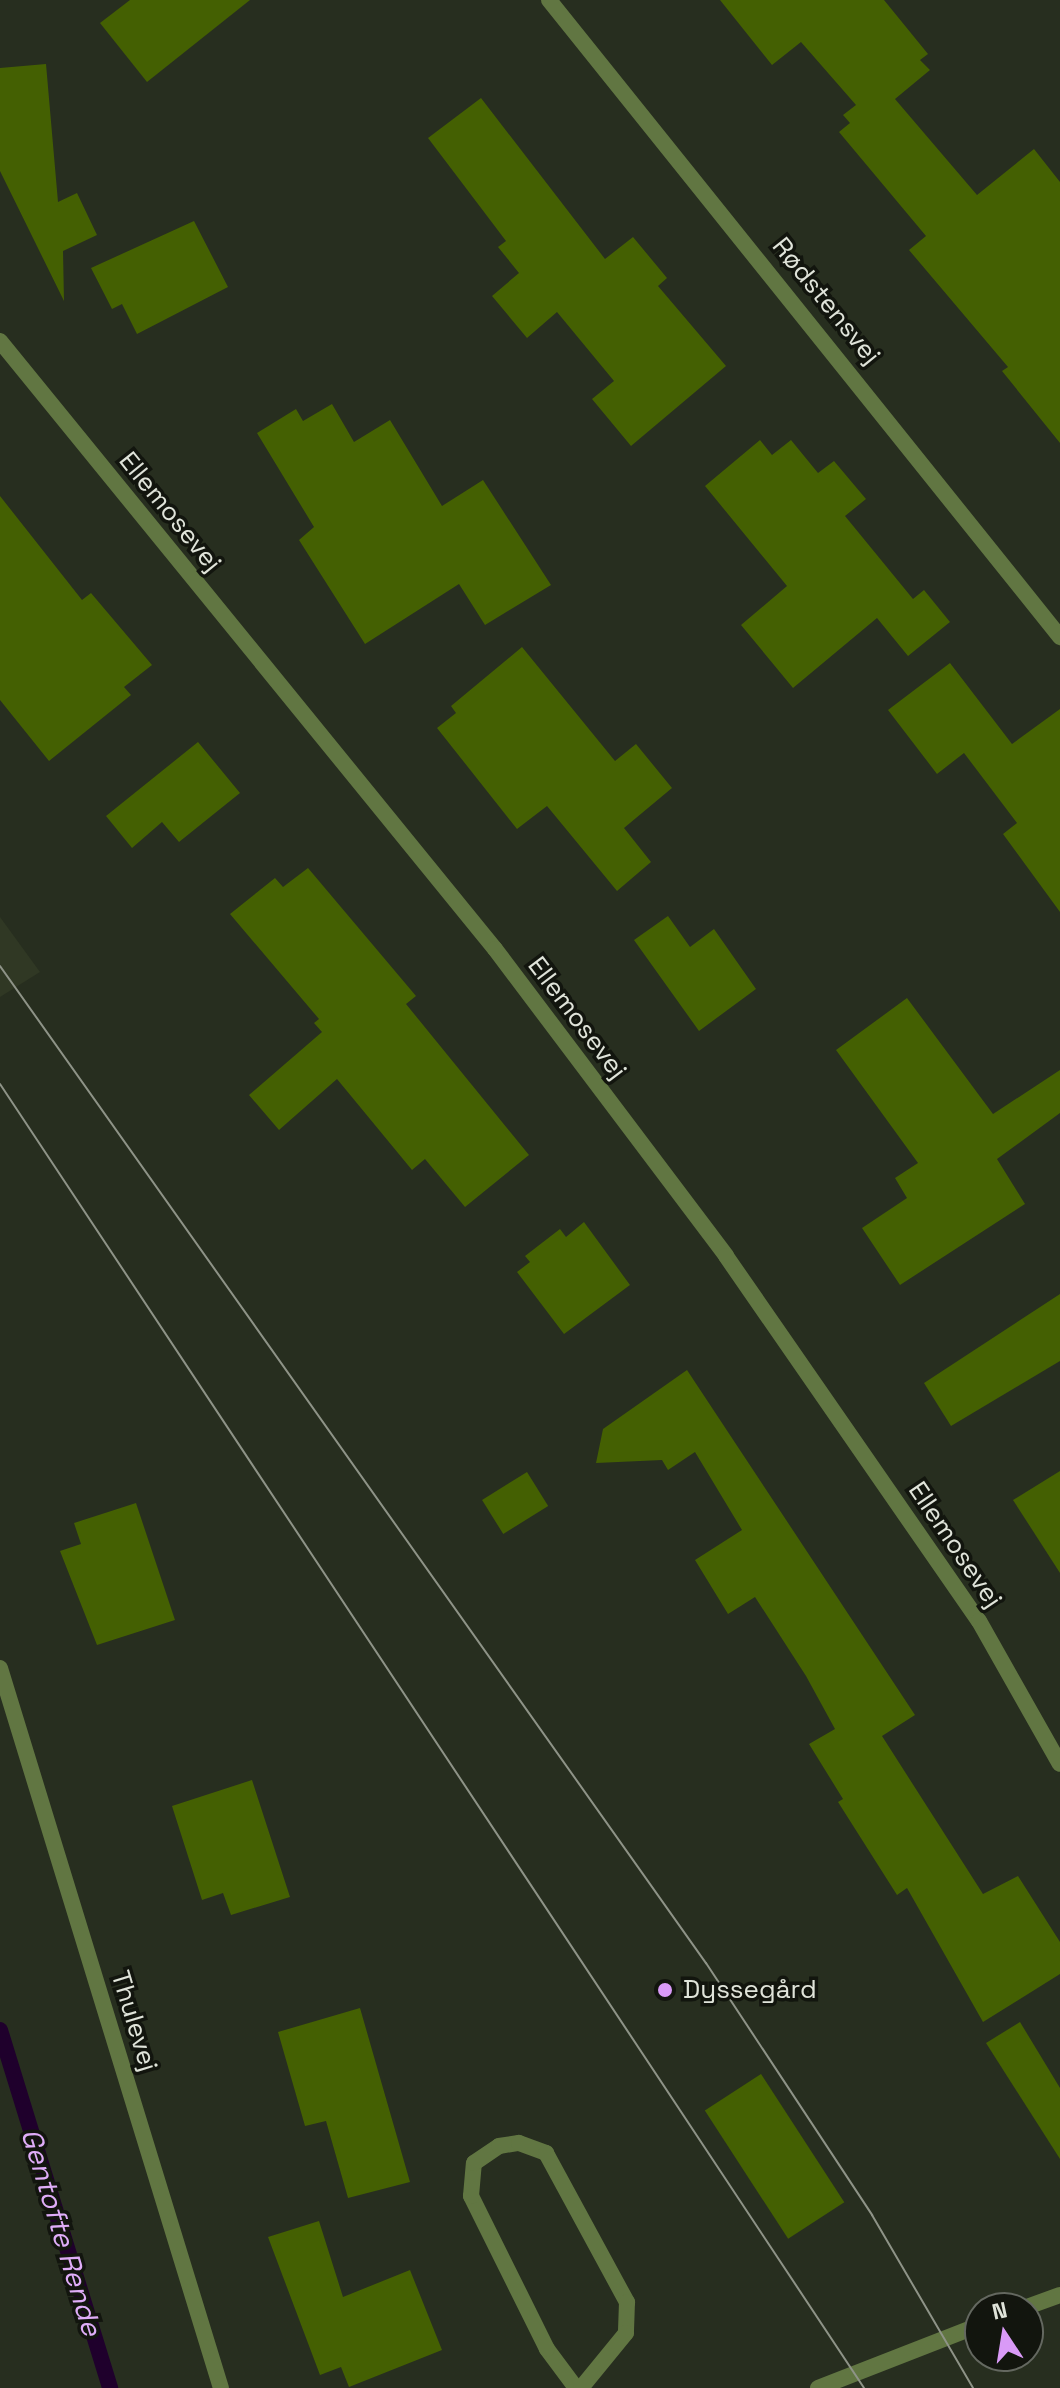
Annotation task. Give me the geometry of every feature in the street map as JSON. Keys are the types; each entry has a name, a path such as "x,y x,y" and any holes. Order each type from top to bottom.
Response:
{"street":[{"name":"Rødstensvej","path":"549,0 1060,637"},
{"name":"Ellemosevej","path":"0,341 495,949 726,1256 979,1621 1060,1764"},
{"name":"Thulevej","path":"0,1668 221,2388"},
{"path":"519,2143 546,2153 627,2302 626,2333 579,2388 547,2349 471,2196 474,2163 499,2146 519,2143"},
{"path":"818,2388 964,2331"}],"shaded area":[{"path":"0,917 40,972 0,997"}],"building":[{"path":"130,0 250,0 147,82 100,23"},
{"path":"720,0 884,0 928,54 920,60 930,70 895,99 977,195 1034,149 1060,182 1060,443 1002,371 1008,367 909,250 926,236 839,132 850,123 843,115 856,105 801,42 772,65"},
{"path":"46,64 58,202 77,193 97,235 63,251 64,301 0,171 0,68"},
{"path":"481,98 605,259 633,237 667,278 658,286 726,366 631,446 592,399 614,381 557,312 527,338 492,296 519,273 498,247 506,241 428,138"},
{"path":"194,221 228,287 137,334 122,304 112,309 91,268"},
{"path":"332,404 354,442 390,420 442,506 483,480 551,585 485,625 459,584 365,644 299,540 314,527 257,433 296,409 303,421"},
{"path":"760,440 772,455 791,440 818,473 834,461 866,499 845,516 913,599 924,590 950,622 908,656 877,618 793,688 741,625 787,586 705,486"},
{"path":"0,496 82,600 91,593 152,665 124,687 131,695 49,761 0,700"},
{"path":"522,647 615,761 636,744 672,788 624,828 651,862 617,891 547,806 517,829 437,728 456,713 451,706"},
{"path":"950,663 1012,744 1060,709 1060,912 1003,834 1017,823 964,753 937,774 888,710"},
{"path":"198,742 240,793 179,842 162,822 132,848 106,816"},
{"path":"308,868 416,996 406,1004 529,1155 465,1207 425,1159 412,1170 337,1079 279,1130 249,1095 322,1032 314,1023 319,1019 230,914 275,878 283,887"},
{"path":"668,916 690,947 714,929 756,989 699,1031 634,940"},
{"path":"907,998 993,1114 1060,1070 1060,1113 997,1159 1025,1204 900,1285 862,1228 907,1198 895,1178 918,1163 836,1050"},
{"path":"584,1222 630,1285 564,1334 517,1272 530,1262 525,1256 560,1229 566,1237"},
{"path":"1060,1294 1060,1361 951,1426 924,1383"},
{"path":"687,1370 915,1715 882,1736 983,1894 1018,1876 1060,1942 1060,1974 983,2022 907,1888 897,1895 838,1802 843,1799 809,1744 835,1729 806,1676 755,1597 728,1614 695,1560 742,1530 695,1452 668,1470 662,1460 596,1463 603,1429"},
{"path":"1060,1471 1060,1573 1013,1500"},
{"path":"527,1472 548,1506 503,1534 482,1500"},
{"path":"136,1503 175,1620 97,1645 60,1551 81,1544 74,1523"},
{"path":"252,1780 290,1897 231,1915 223,1893 202,1900 172,1806"},
{"path":"360,2008 410,2182 348,2198 326,2121 305,2126 278,2032"},
{"path":"1020,2022 1060,2088 1060,2159 986,2043"},
{"path":"761,2074 844,2202 788,2239 705,2110"},
{"path":"319,2221 343,2297 410,2270 442,2350 349,2387 341,2367 320,2375 268,2237"}],"waterway":[{"name":"Gentofte Rende","path":"0,2030 110,2388"}],"tram line":[{"path":"0,966 706,1963 872,2215 973,2388"},
{"path":"0,1084 864,2388"}],"place":[{"name":"Dyssegård","path":"665,1990"}]}
